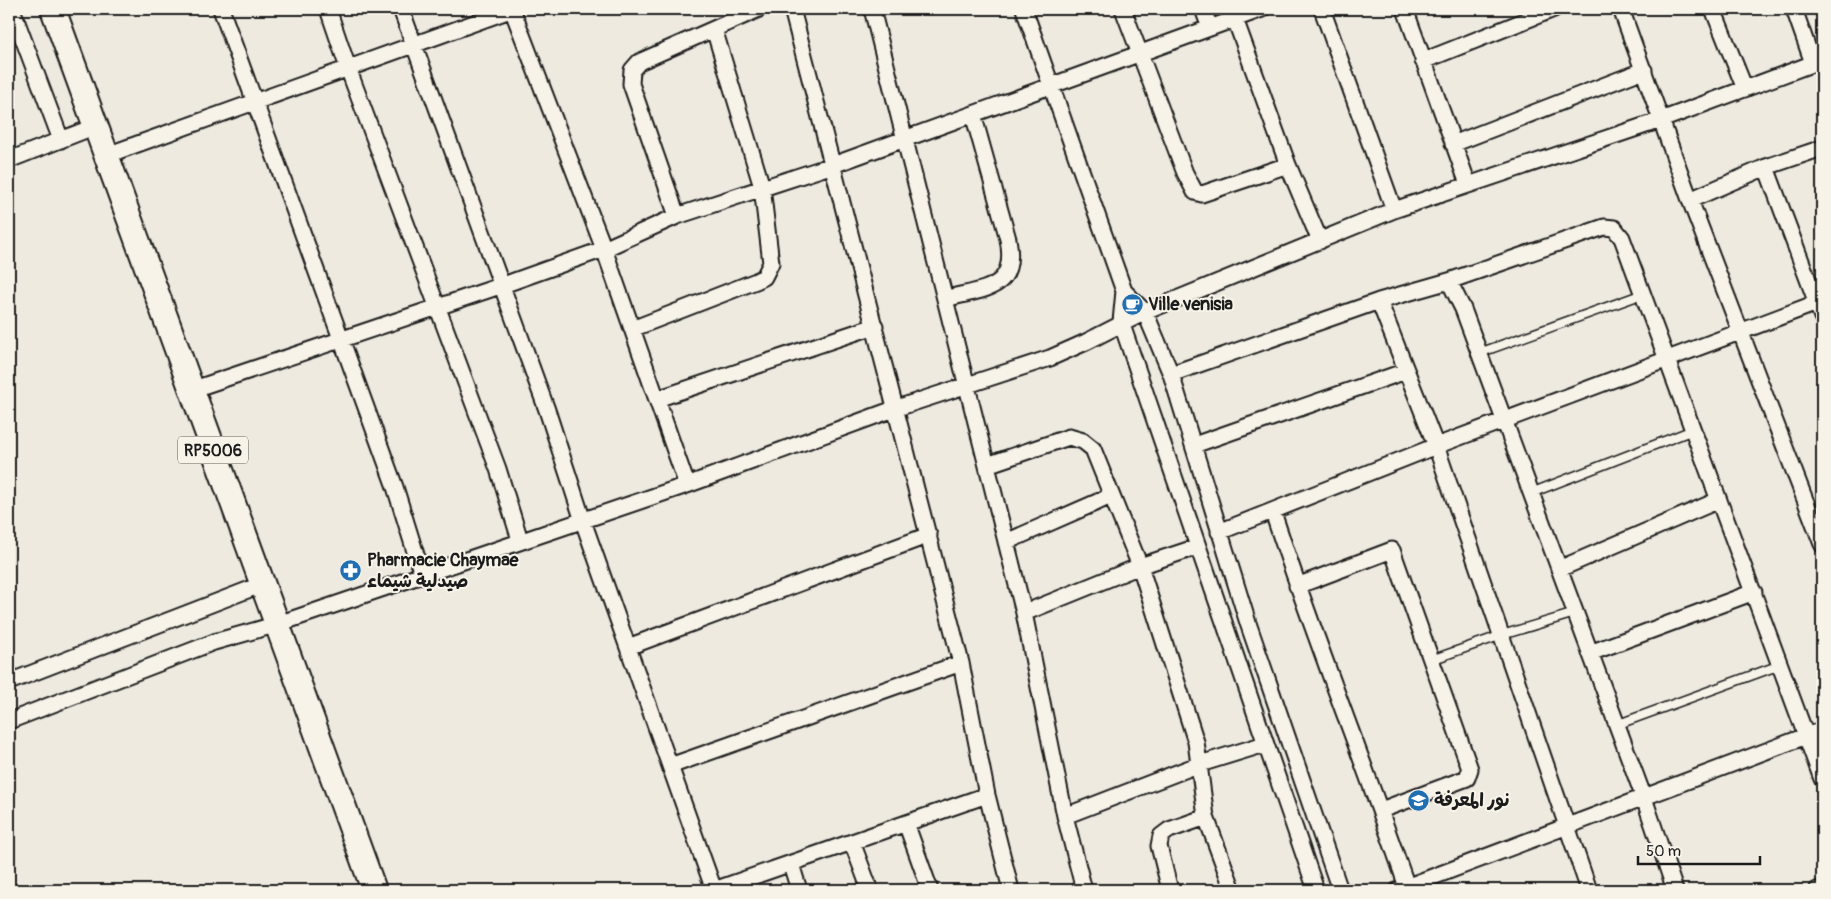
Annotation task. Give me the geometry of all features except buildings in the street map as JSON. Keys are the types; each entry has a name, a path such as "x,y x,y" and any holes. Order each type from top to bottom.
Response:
{"main road":[{"name":"RP5006","path":"53,9 374,890"}],"street":[{"path":"12,9 61,140"},
{"path":"221,9 395,487 422,574"},
{"path":"328,9 348,68 498,469 520,540"},
{"path":"401,9 503,285 583,520 714,890 987,794"},
{"path":"107,155 512,9 604,249 687,485"},
{"path":"678,216 631,84 631,76 639,62 759,9"},
{"path":"792,9 961,663 987,794 1011,890"},
{"path":"872,9 1024,613 1065,816 1084,890"},
{"path":"1024,9 1124,291 1121,322 1265,744 1312,889"},
{"path":"1123,9 1138,54 1185,173 1195,192 1202,194 1288,165"},
{"path":"1203,9 1210,28"},
{"path":"191,390 503,285 604,249 678,216 832,165 1262,9"},
{"path":"1322,9 1394,210"},
{"path":"1405,9 1468,184"},
{"path":"1423,60 1554,9"},
{"path":"1623,9 1690,200 1742,331 1822,544"},
{"path":"1713,9 1744,89"},
{"path":"9,721 214,642 278,624 520,540 687,485 894,409 1068,351 1121,322 1394,210 1661,120 1818,62 1794,9"},
{"path":"1235,19 1288,165 1320,241"},
{"path":"632,329 764,277 772,262 762,187 714,29"},
{"path":"1453,144 1644,70"},
{"path":"945,298 995,285 1005,277 1009,268 1011,254 1008,239 972,114"},
{"path":"9,160 96,126"},
{"path":"1690,200 1766,168 1822,148"},
{"path":"1219,532 1436,446 1742,331 1820,307 1766,168"},
{"path":"1171,374 1379,301 1449,281 1604,227 1614,228 1618,231 1643,294 1822,778"},
{"path":"1449,281 1463,309 1644,798 1675,890"},
{"path":"1124,291 1145,312 1171,374 1219,532 1340,890"},
{"path":"1379,301 1436,446 1589,890"},
{"path":"657,399 875,326"},
{"path":"1194,445 1406,370"},
{"path":"987,465 1069,437 1078,439 1093,449 1140,566 1196,742 1206,817 1232,890"},
{"path":"1006,542 1111,496"},
{"path":"1559,569 1719,500"},
{"path":"1272,512 1297,586 1381,810 1402,889 1822,730"},
{"path":"628,647 928,535"},
{"path":"1024,613 1140,566 1198,547"},
{"path":"1297,586 1392,550 1470,773 1467,778 1381,810"},
{"path":"9,682 263,584"},
{"path":"1590,654 1754,592"},
{"path":"670,766 961,663"},
{"path":"1065,816 1200,764 1265,744"},
{"path":"1170,890 1159,846 1161,836 1169,830 1206,817"},
{"path":"906,823 930,890"},
{"path":"852,842 870,890"},
{"path":"791,864 799,890"},
{"path":"1817,890 1822,888"}],"lane":[{"path":"1479,353 1643,294"},
{"path":"1531,494 1693,430"},
{"path":"1431,660 1502,635 1575,613"},
{"path":"1616,725 1780,665"}],"place":[{"name":"Ville venisia","path":"1132,304"},
{"name":"Pharmacie Chaymae صيدلية شيماء","path":"351,570"},
{"name":"نور المعرفة","path":"1418,800"}]}
